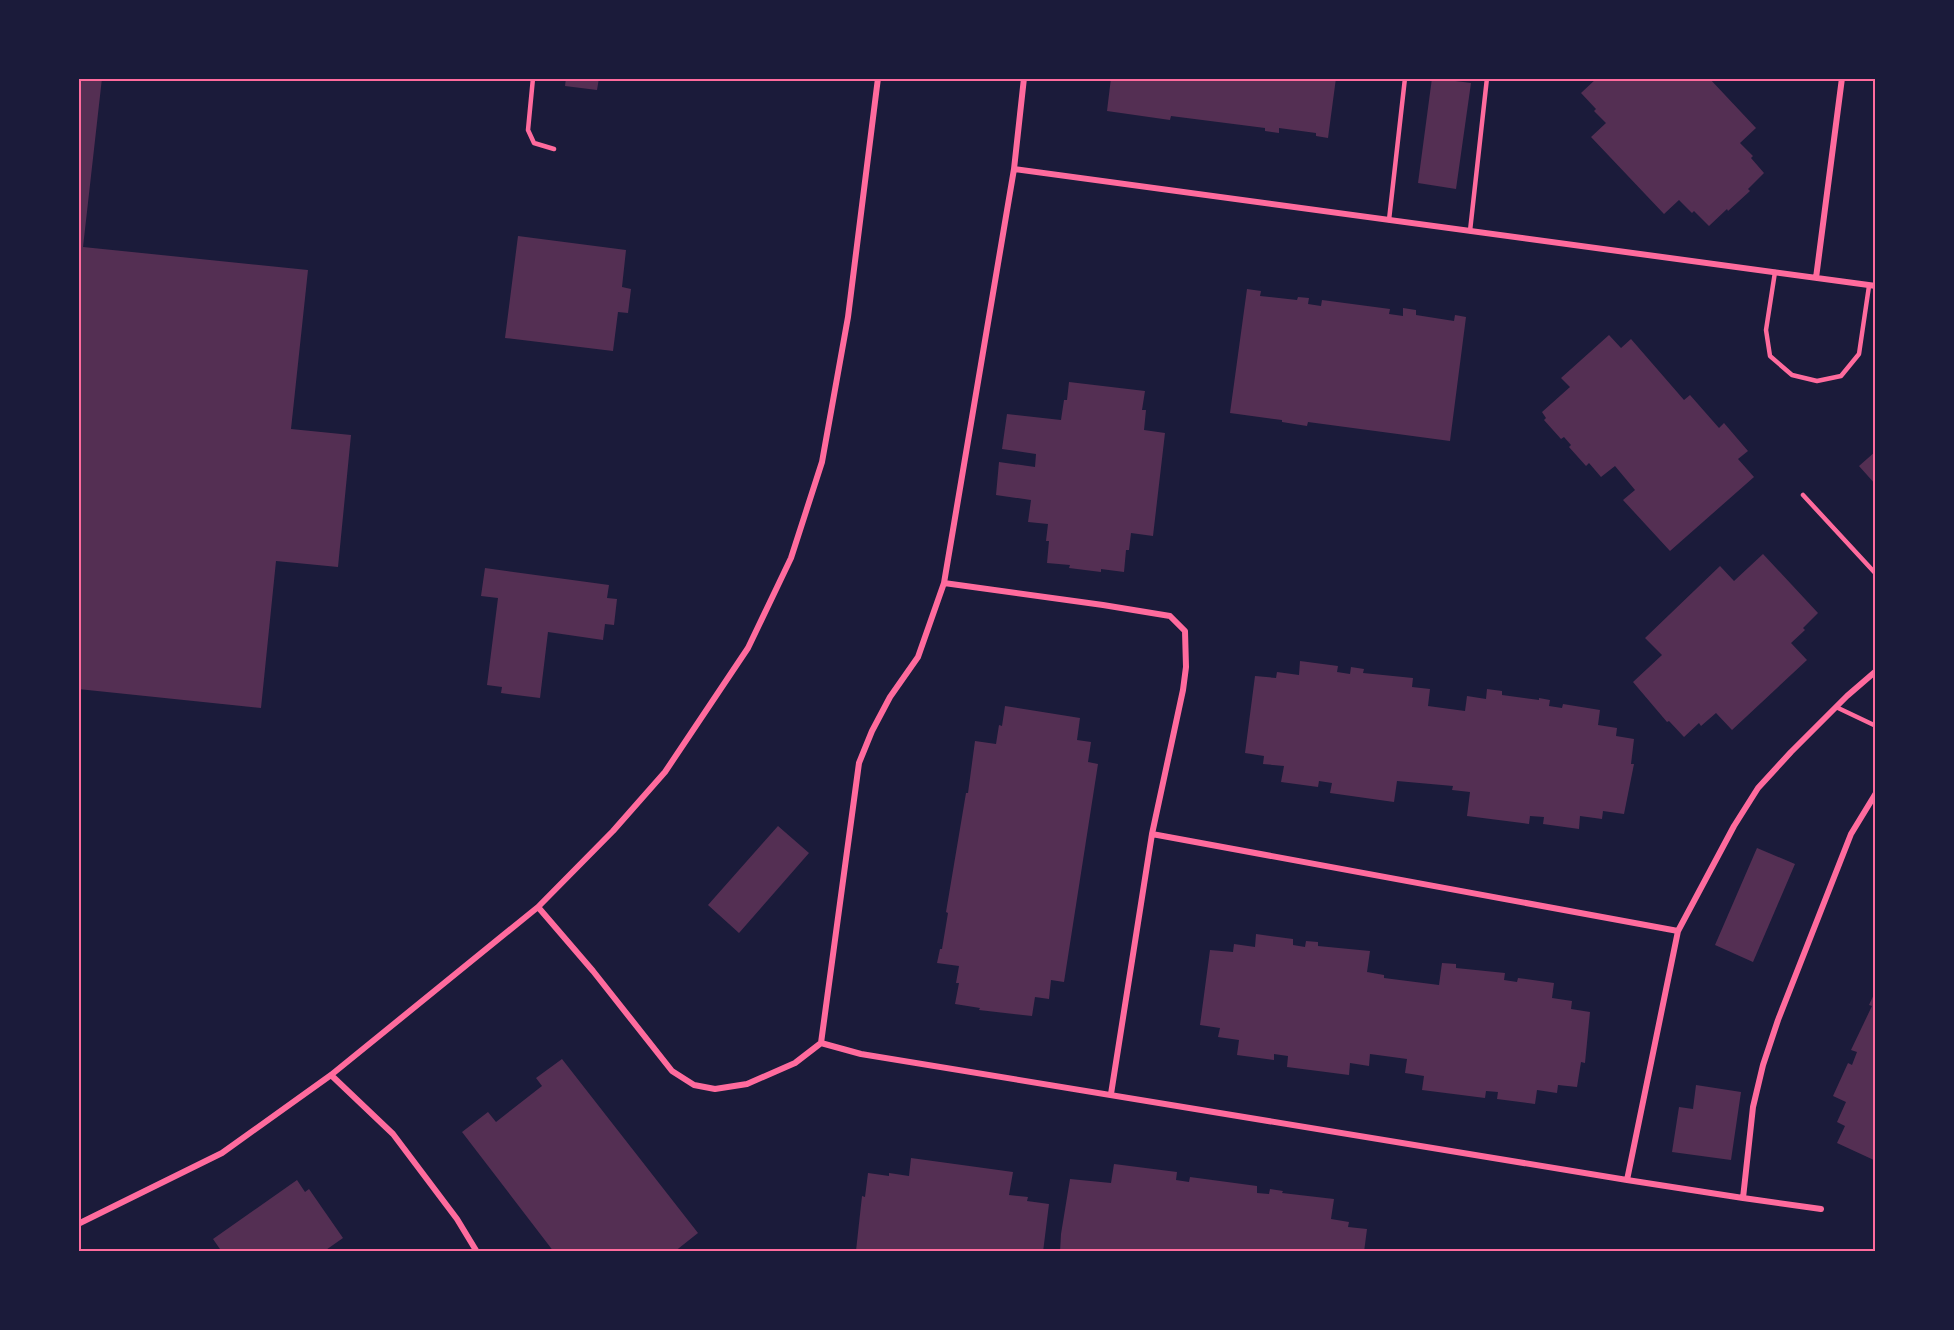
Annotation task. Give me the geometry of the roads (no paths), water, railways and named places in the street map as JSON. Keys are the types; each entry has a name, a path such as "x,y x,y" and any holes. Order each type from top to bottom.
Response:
{"street":[{"path":"78,1224 222,1153 331,1075 538,907 612,831 665,772 748,648 791,558 822,462 848,317 878,78"},
{"path":"538,907 593,971 672,1071 694,1085 715,1089 747,1083 795,1064 821,1043 859,763 872,731 890,697 918,657 945,583 1014,169 1024,78"},
{"path":"1815,278 1842,78"},
{"path":"1014,169 1873,286"},
{"path":"945,583 1170,616 1185,631 1186,667 1183,690 1152,834 1111,1094"},
{"path":"1628,1180 1677,931 1734,826 1758,788 1836,707 1876,671"},
{"path":"1743,1198 1753,1107 1763,1065 1851,834 1876,793"},
{"path":"1152,834 1677,931"},
{"path":"821,1043 861,1054 1628,1180 1821,1209"},
{"path":"331,1075 393,1134 457,1219 477,1252"}],"lane":[{"path":"532,78 528,130 534,143 554,148"},
{"path":"1389,220 1405,78"},
{"path":"1470,231 1487,78"},
{"path":"1775,272 1766,330 1770,356 1792,375 1817,381 1841,376 1859,354 1873,286"},
{"path":"1803,495 1876,574"},
{"path":"1836,707 1876,726"}]}
